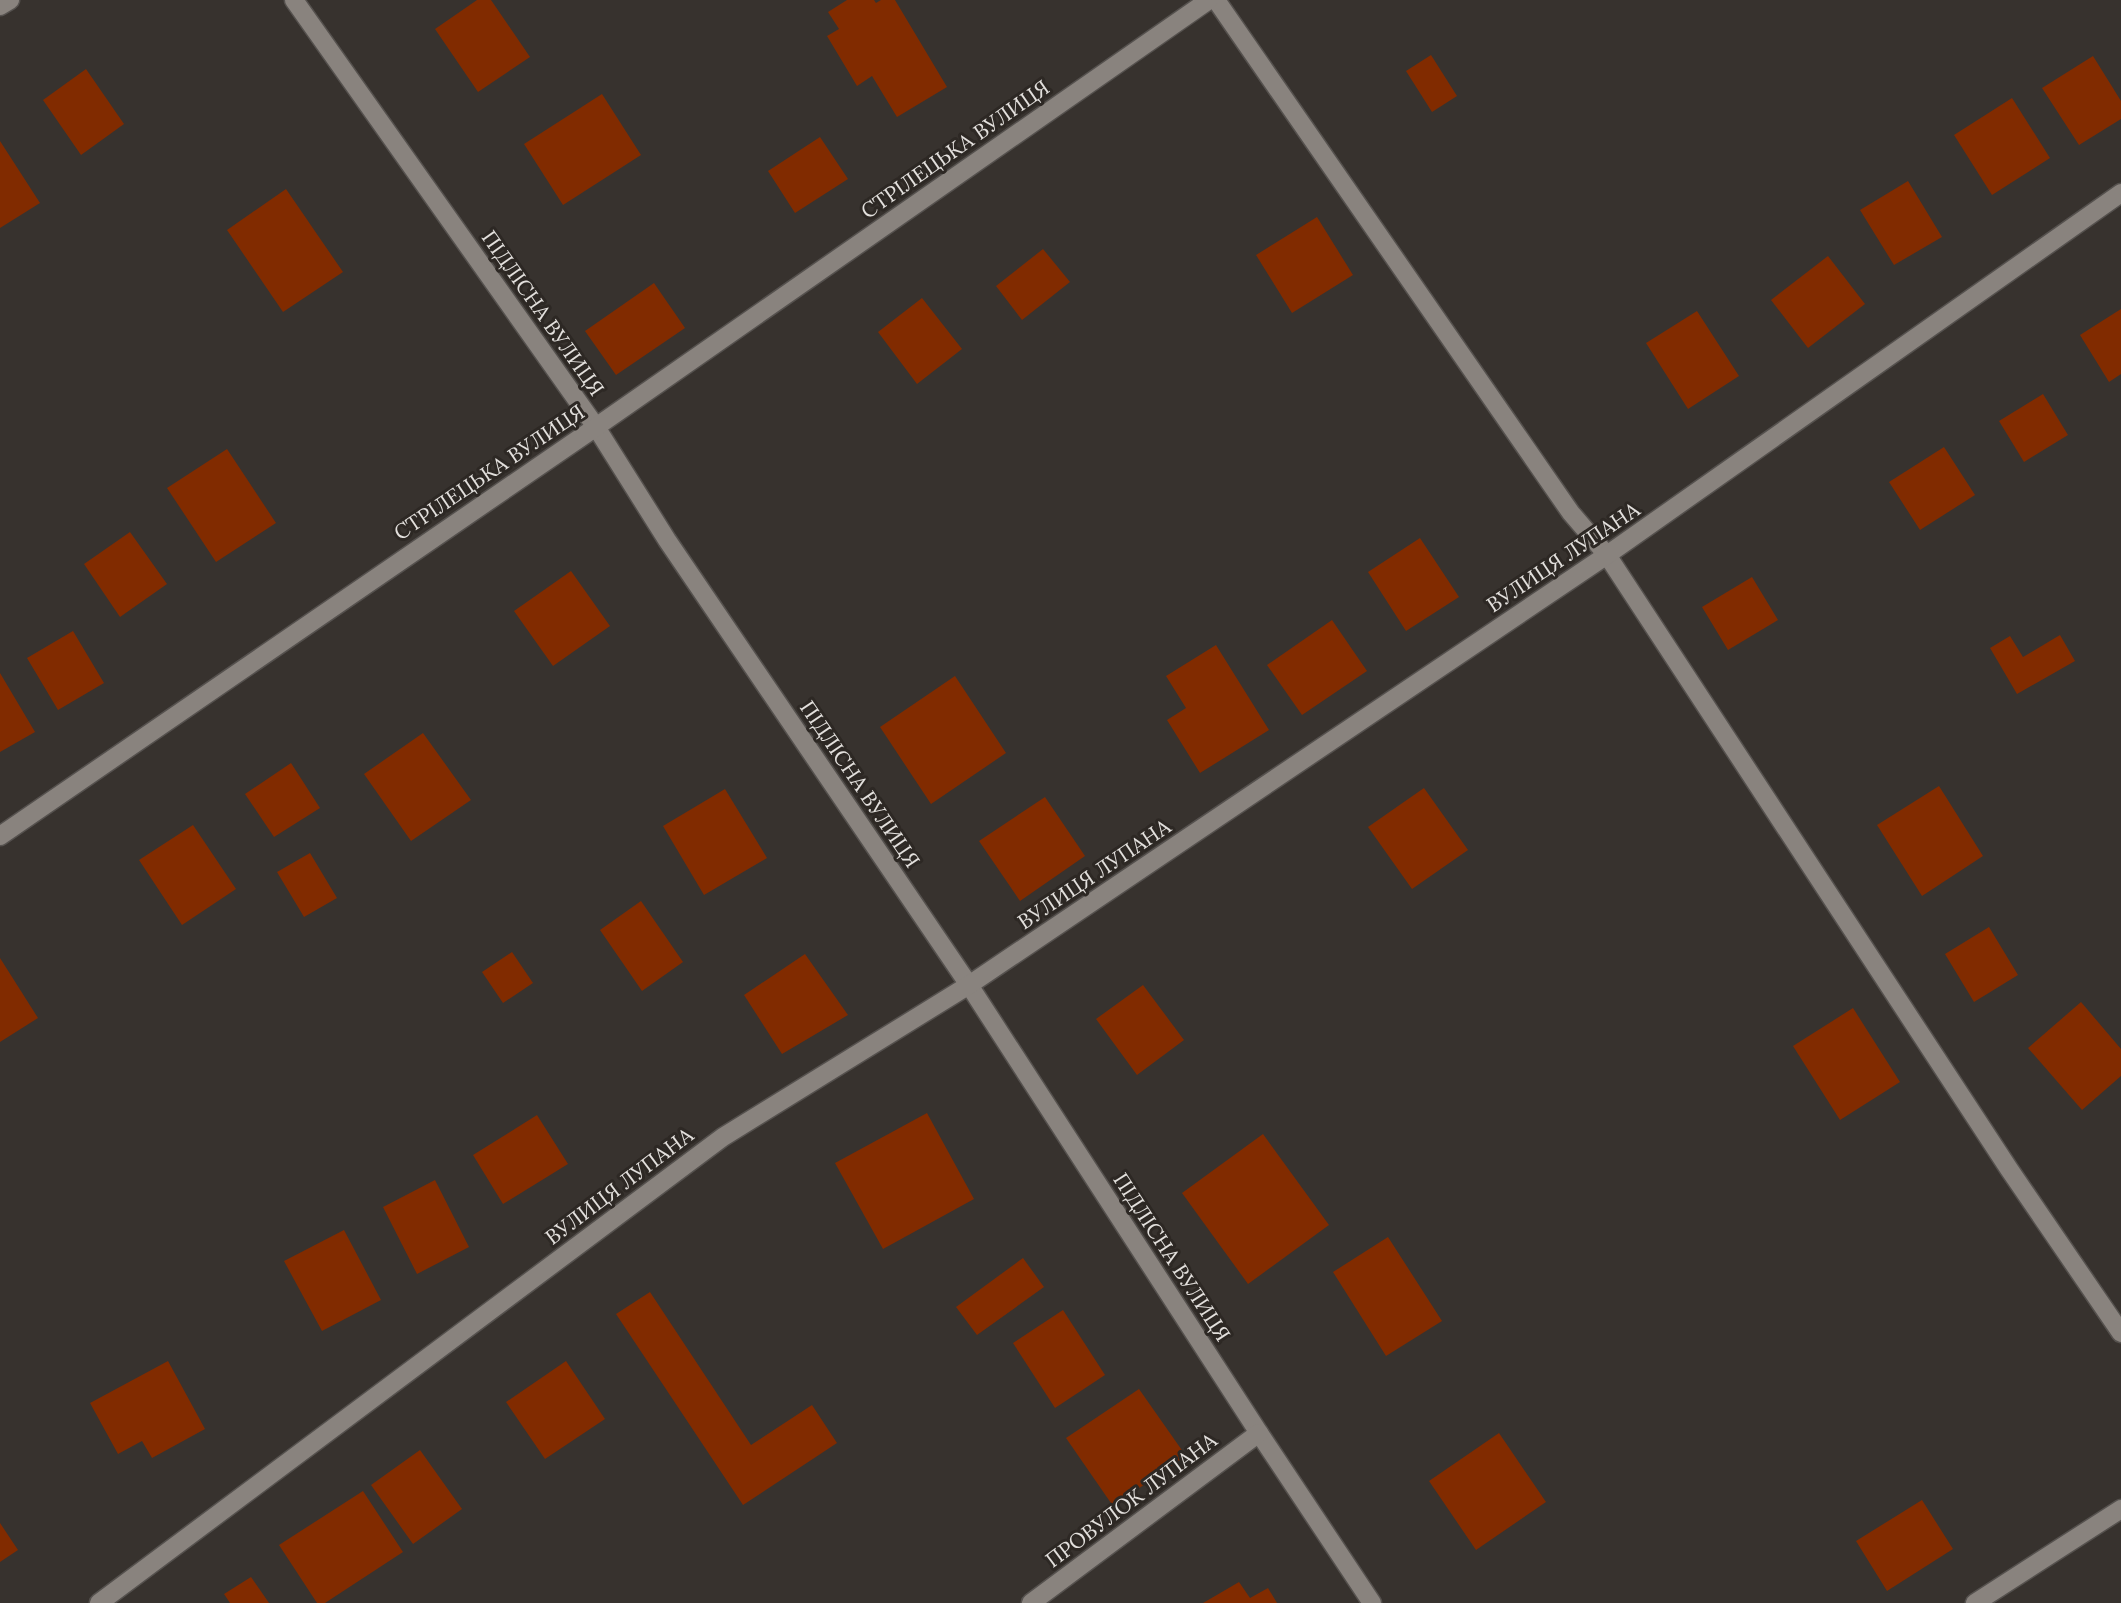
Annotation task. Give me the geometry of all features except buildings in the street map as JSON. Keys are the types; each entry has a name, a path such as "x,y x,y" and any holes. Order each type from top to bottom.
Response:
{"street":[{"path":"0,6 10,0"},
{"name":"ПІДЛІСНА ВУЛИЦЯ","path":"294,0 596,427 667,540 969,985 1259,1433 1373,1603"},
{"name":"СТРІЛЕЦЬКА ВУЛИЦЯ","path":"0,836 596,427 1209,0"},
{"path":"1216,0 1571,513 1607,555 2008,1169 2121,1333"},
{"name":"ВУЛИЦЯ ЛУПАНА","path":"99,1603 723,1136 969,985 1607,555 2121,193"},
{"name":"ПРОВУЛОК ЛУПАНА","path":"1031,1603 1259,1433"},
{"path":"1975,1603 2121,1509"}]}
